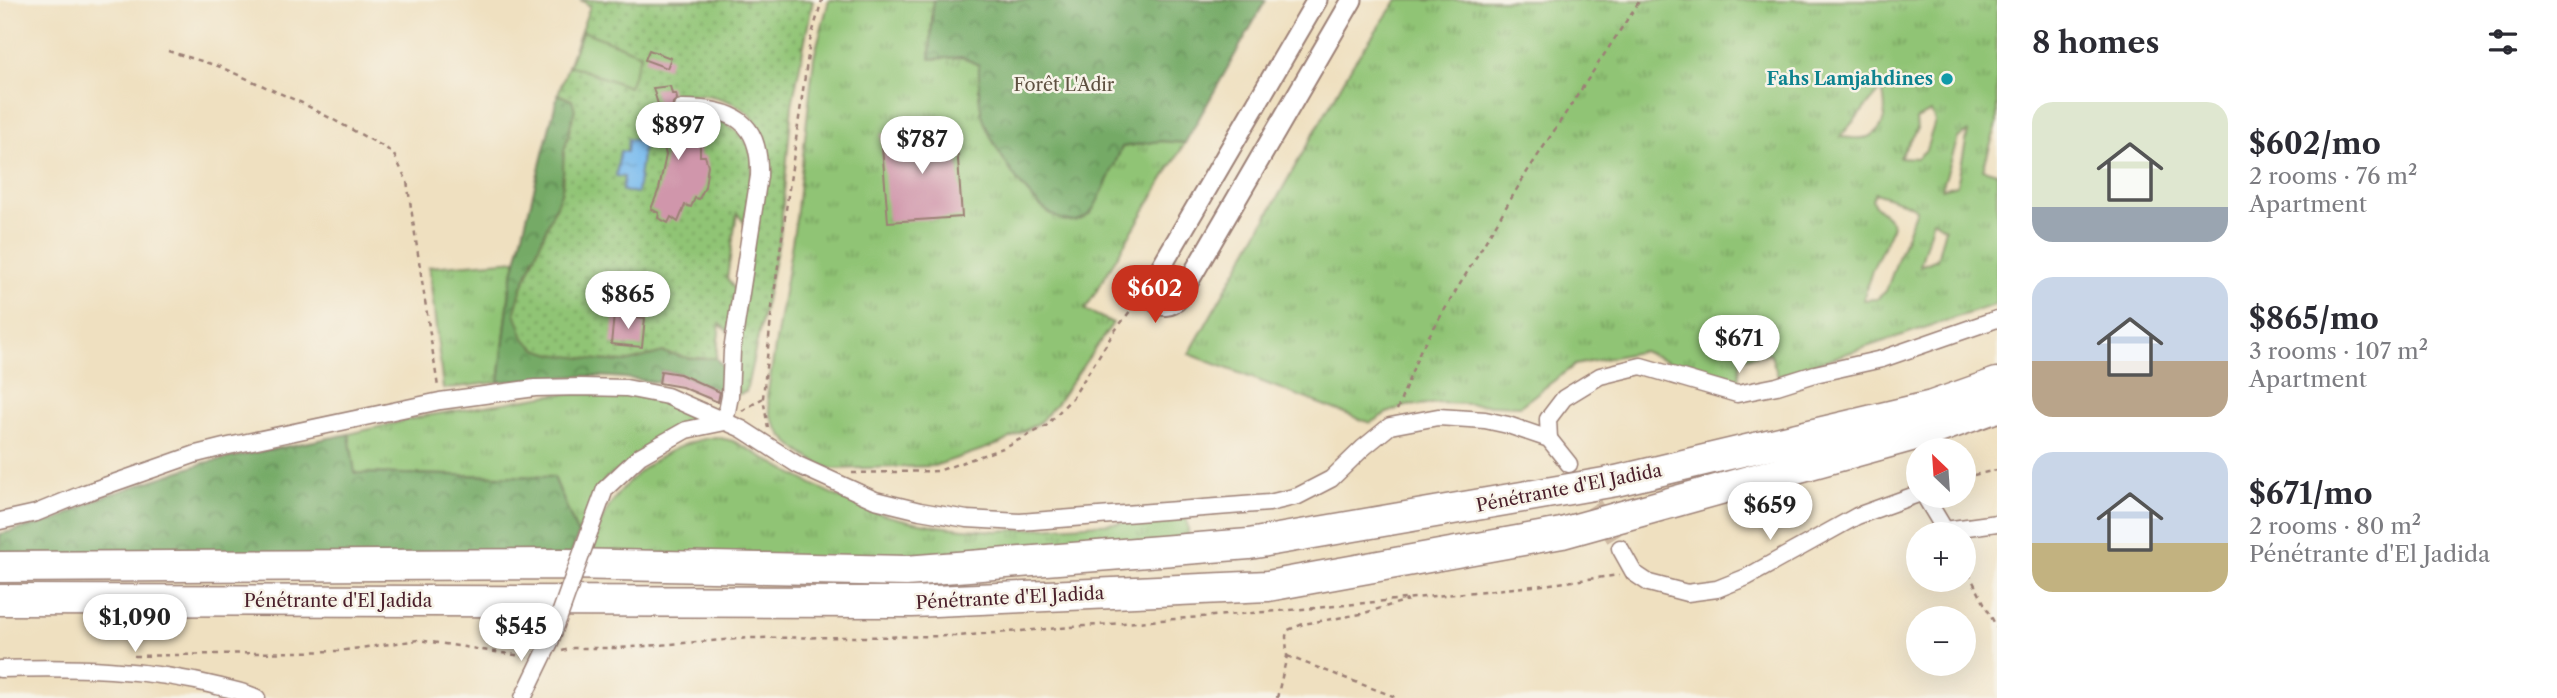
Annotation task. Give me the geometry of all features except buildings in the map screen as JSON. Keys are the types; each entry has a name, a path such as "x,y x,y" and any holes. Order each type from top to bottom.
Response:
{"highway":[{"name":"Pénétrante d'El Jadida","path":"0,567 566,564 906,571 1249,544 1616,481 1932,407 1997,383"},
{"name":"Pénétrante d'El Jadida","path":"0,600 912,603 1268,586 1562,533 1936,429 1997,407"}],"street":[{"path":"1317,0 1150,286 1153,300 1159,305 1167,306 1180,298 1352,0"},
{"path":"682,108 712,108 740,121 750,132 760,155 732,351 730,396 725,422"},
{"path":"1549,439 1548,419 1564,398 1600,376 1641,366 1737,394 1882,359 1997,319"},
{"path":"0,521 36,513 196,454 440,401 535,388 626,387 667,396 741,429 798,465 875,500 920,511 981,520 1020,522 1269,503 1298,496 1331,479 1391,426 1438,417 1485,420 1549,439 1569,464"},
{"path":"523,698 548,649 605,489 640,456 686,430 725,422"},
{"path":"1620,548 1634,573 1649,583 1687,593 1717,589 1747,577 1857,516 1906,498"},
{"path":"1932,508 1945,530 1997,523"},
{"path":"0,668 83,667 149,674 205,683 257,698"}],"path":[{"path":"772,448 763,398 772,308 810,41 822,0"},
{"path":"1391,426 1427,340 1527,172 1640,0"},
{"path":"168,51 218,66 302,103 386,148 394,155 407,181 412,205 428,337 440,401"},
{"path":"823,475 938,471 1003,448 1046,426 1073,397 1114,332 1150,286"},
{"path":"1976,474 1997,470"},
{"path":"128,656 338,651 419,640 532,657 548,649 619,648 750,638 957,636 1415,598 1634,573"},
{"path":"1976,587 1997,628"},
{"path":"1277,698 1287,656 1288,630 1361,614 1415,598"},
{"path":"1287,656 1398,698"}],"green space":[{"path":"581,0 813,0 792,105 780,236 746,392 736,395 736,373 746,285 764,177 765,144 756,122 748,113 726,100 714,97 676,95 677,105 681,104 683,118 711,118 721,121 742,135 753,159 745,224 737,213 727,278 735,290 728,332 720,324 716,358 689,358 663,352 625,362 599,360 552,354 537,349 524,338 515,312 521,290 562,191 564,152 575,109 572,100 558,94 590,6"},
{"path":"829,0 933,0 930,59 962,57 979,65 979,93 983,117 1091,213 1122,147 1160,141 1185,143 1085,310 1113,323 1056,404 1039,423 999,444 934,466 831,469 805,456 789,443 770,414 767,397 796,218 814,57"},
{"name":"Forêt L'Adir","path":"933,0 1266,0 1185,143 1160,141 1122,147 1093,209 1074,221 1058,218 1041,207 1010,170 981,112 979,65 962,57 930,59"},
{"path":"1397,0 1997,0 1997,124 1983,169 1997,173 1997,304 1778,376 1770,353 1741,359 1738,382 1691,371 1643,351 1575,365 1520,406 1441,403 1406,406 1370,423 1189,354 1353,64","holes":["1882,88 1885,109 1880,128 1865,138 1840,137","1931,112 1935,121 1926,150 1917,158 1900,157 1917,130 1916,119","1968,132 1957,185 1942,189 1958,138","1875,193 1916,209 1886,291 1877,299 1863,300 1872,270 1893,226 1889,218 1872,199","1933,220 1945,228 1937,259 1920,266"]},
{"path":"583,31 641,54 629,87 569,65"},
{"path":"558,94 572,100 575,109 564,152 562,191 521,290 599,360 625,362 663,352 689,358 716,358 726,370 719,390 723,398 714,400 709,387 680,374 662,371 659,383 617,377 579,376 499,382 511,281"},
{"path":"517,260 511,281 499,382 443,389 429,267"},
{"path":"557,394 648,397 676,405 699,418 606,478 593,498 578,535 554,477 354,473 349,434 425,416"},
{"path":"349,434 355,473 554,477 578,535 570,557 0,559 0,534 57,520 100,498 204,463"},
{"path":"716,437 733,441 846,500 884,515 912,522 996,531 1187,518 1189,541 944,561 590,559 603,517 615,498 639,472 683,445"}],"water":[{"path":"628,139 644,141 637,193 622,191 624,177 616,176 620,151 627,152"}],"tunnel":[{"path":"1581,484 1620,548"}],"place":[{"name":"Fahs Lamjahdines","path":"1947,79"}]}
